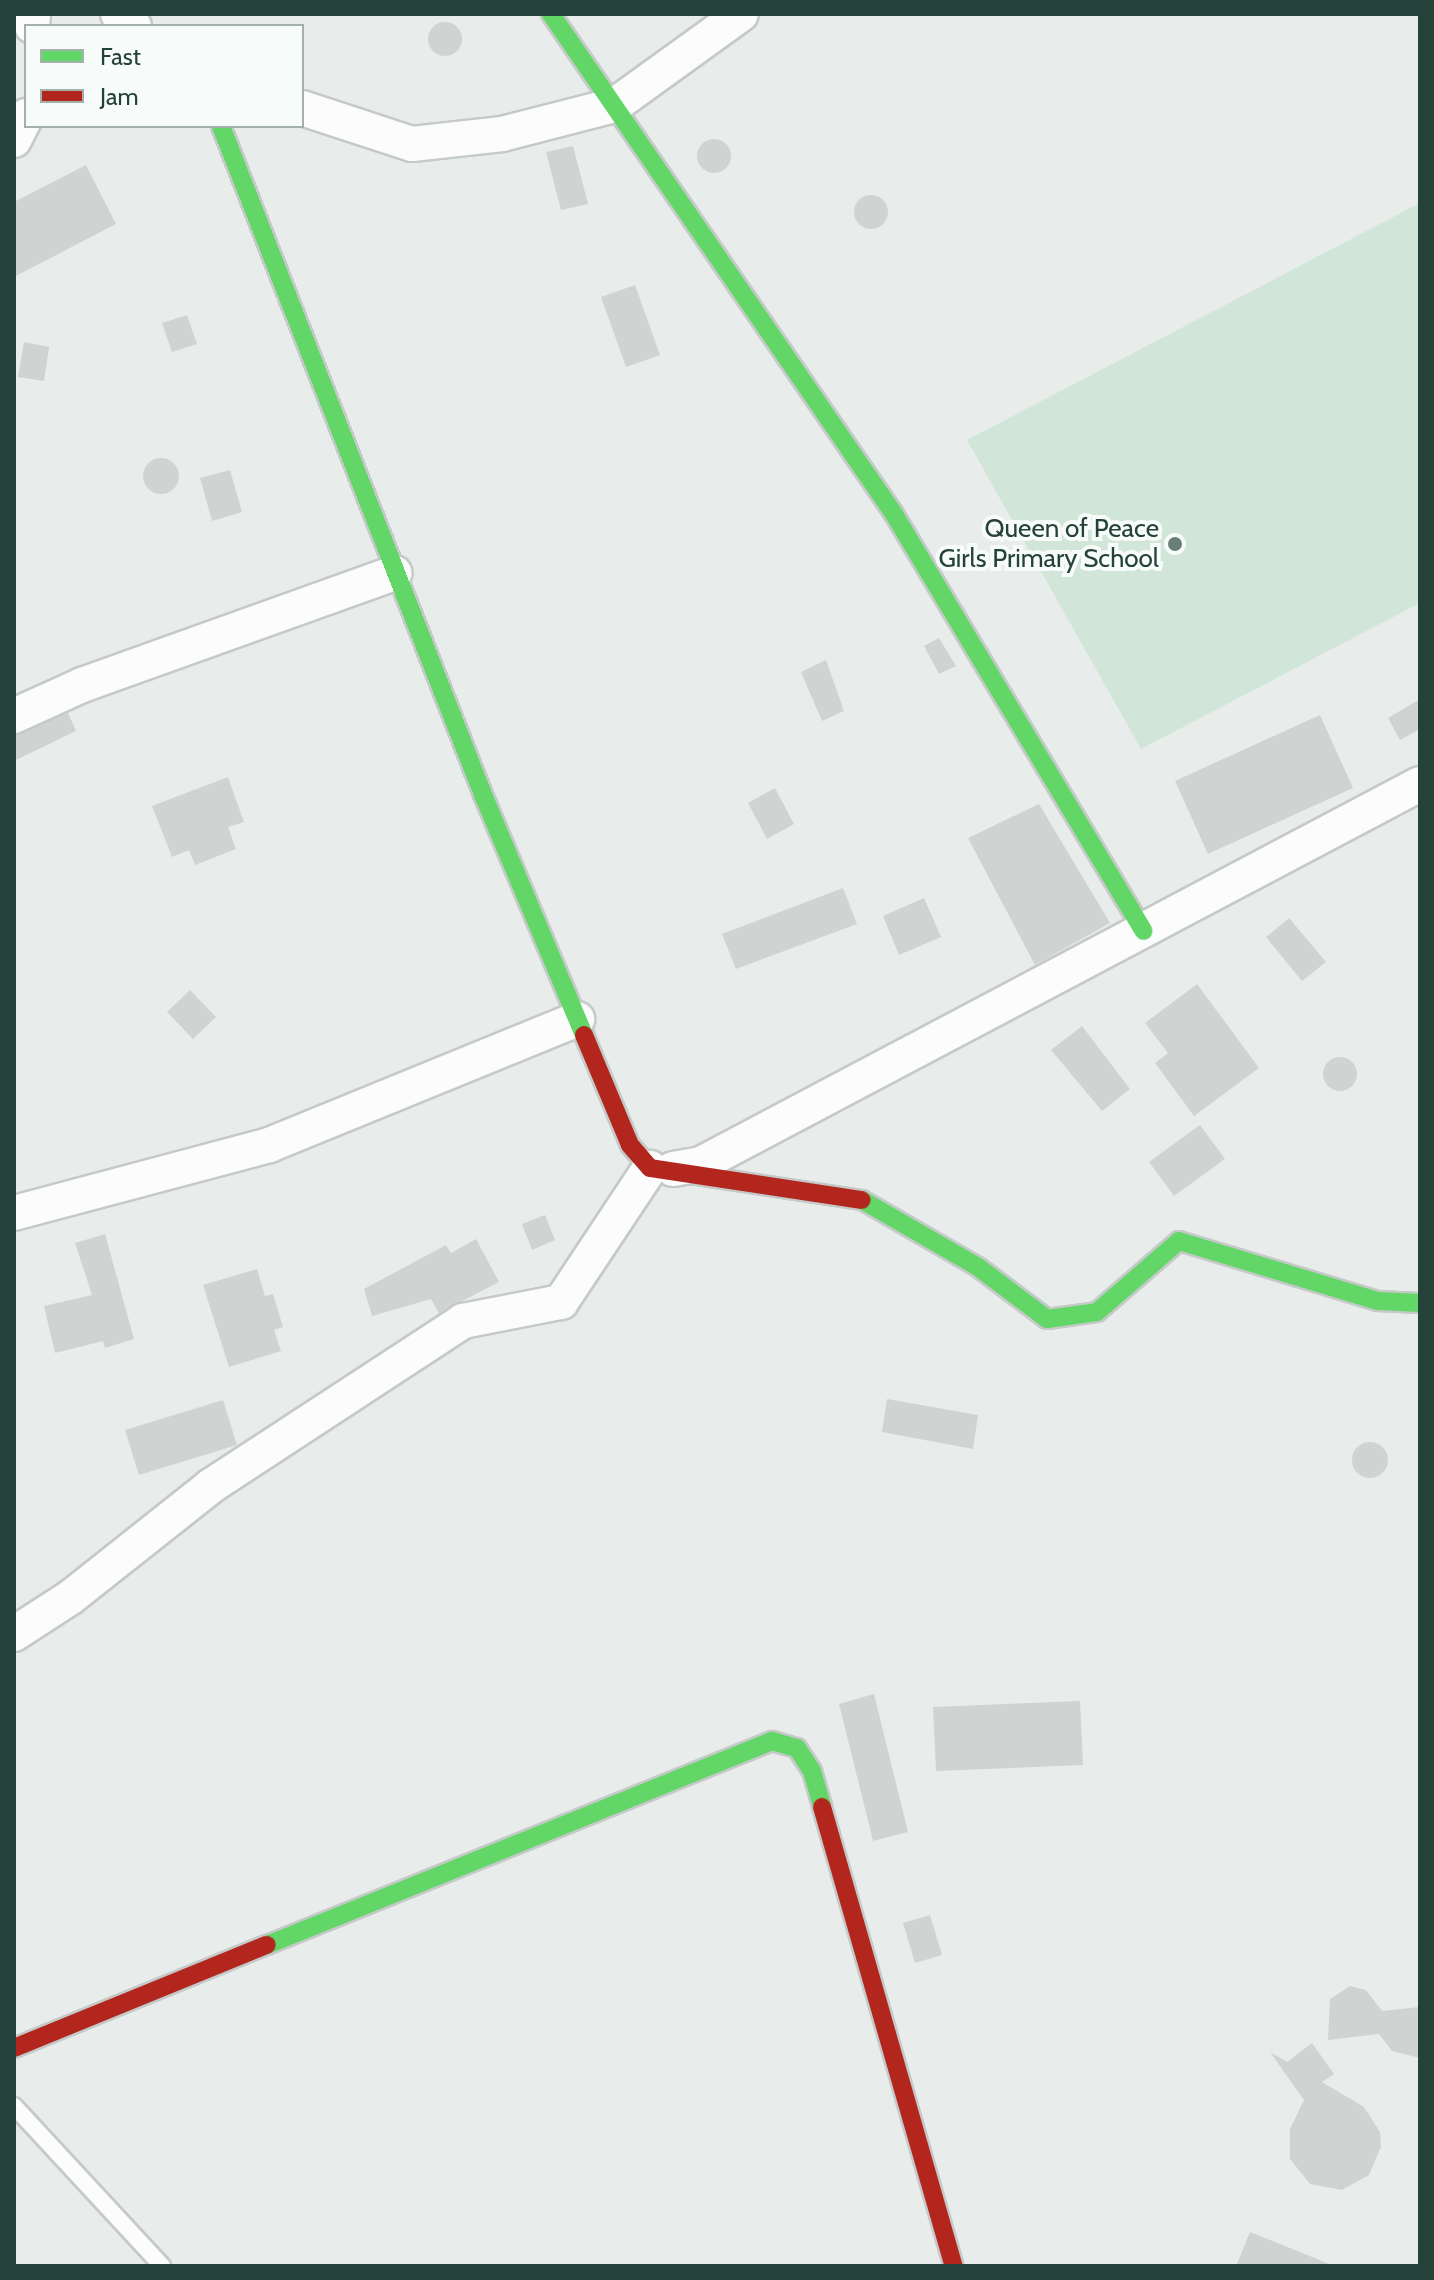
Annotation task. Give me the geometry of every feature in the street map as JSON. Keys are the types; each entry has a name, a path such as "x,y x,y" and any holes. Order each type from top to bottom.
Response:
{"street":[{"path":"551,14 894,514 1144,931"},
{"path":"304,109 412,144 502,134 615,105 741,14"},
{"path":"14,140 24,120"},
{"path":"222,128 395,573 630,1145 662,1169 864,1200 978,1267 1047,1319 1097,1312 1179,1241 1378,1301 1420,1303"},
{"path":"14,716 82,685 395,573"},
{"path":"14,1634 71,1597 211,1486 463,1321 561,1302 662,1169 701,1164 1420,784"},
{"path":"14,1213 269,1145 577,1019"},
{"path":"14,2048 772,1741 797,1748 812,1771 954,2266"}],"lane":[{"path":"14,2106 162,2266"}],"green space":[{"path":"1420,203 1420,603 1141,749 967,440"}],"building":[{"path":"445,22 457,27 462,39 457,51 445,56 433,51 428,39 433,27"},
{"path":"714,139 726,144 731,156 726,168 714,173 702,168 697,156 702,144"},
{"path":"573,146 588,204 561,210 546,152"},
{"path":"86,165 116,224 14,277 14,202"},
{"path":"871,195 883,200 888,212 883,224 871,229 859,224 854,212 859,200"},
{"path":"635,285 660,355 626,367 601,297"},
{"path":"187,315 197,344 172,352 162,323"},
{"path":"24,342 49,347 44,381 18,377"},
{"path":"161,458 174,463 179,476 174,489 161,494 148,489 143,476 148,463"},
{"path":"230,470 242,512 212,521 200,478"},
{"path":"939,638 956,666 939,674 924,646"},
{"path":"826,660 844,711 822,721 801,672"},
{"path":"1420,699 1420,729 1400,740 1388,718"},
{"path":"68,713 76,731 14,761 14,736"},
{"path":"1320,715 1353,788 1208,854 1175,781"},
{"path":"228,777 244,822 228,827 236,849 195,865 189,850 172,857 152,806"},
{"path":"775,788 794,824 767,839 748,803"},
{"path":"1039,804 1110,923 1035,965 968,838"},
{"path":"843,888 857,924 736,969 722,934"},
{"path":"924,898 941,937 899,955 883,916"},
{"path":"1289,918 1326,962 1302,981 1266,937"},
{"path":"1197,984 1259,1068 1194,1116 1155,1063 1168,1053 1145,1023"},
{"path":"190,990 216,1017 193,1039 167,1012"},
{"path":"1082,1026 1130,1089 1102,1111 1051,1050"},
{"path":"1340,1057 1352,1062 1357,1074 1352,1086 1340,1091 1328,1086 1323,1074 1328,1062"},
{"path":"1200,1125 1225,1159 1174,1196 1149,1162"},
{"path":"545,1215 555,1240 532,1250 522,1224"},
{"path":"105,1234 134,1339 105,1348 103,1341 55,1353 44,1306 92,1295 75,1243"},
{"path":"476,1239 499,1282 439,1313 431,1299 372,1316 364,1289 446,1245 451,1253"},
{"path":"257,1269 265,1296 273,1294 283,1327 274,1330 281,1351 229,1367 203,1285"},
{"path":"887,1399 978,1415 973,1449 882,1432"},
{"path":"223,1400 237,1445 139,1475 125,1430"},
{"path":"1370,1442 1383,1447 1388,1460 1383,1473 1370,1478 1357,1473 1352,1460 1357,1447"},
{"path":"874,1694 908,1832 873,1841 839,1704"},
{"path":"1080,1701 1083,1765 936,1771 933,1707"},
{"path":"930,1915 942,1955 915,1963 903,1923"},
{"path":"1350,1986 1366,1990 1382,2011 1420,2007 1420,2058 1392,2051 1379,2034 1328,2040 1330,1999"},
{"path":"1312,2043 1334,2074 1322,2082 1364,2107 1380,2132 1381,2147 1369,2175 1342,2190 1310,2184 1290,2159 1290,2129 1304,2100 1270,2052 1287,2062"},
{"path":"1250,2232 1332,2265 1332,2266 1236,2266"}],"traffic: fast":[{"path":"551,14 894,514 1144,931"},
{"path":"222,128 484,797 584,1035"},
{"path":"862,1200 978,1267 1047,1319 1097,1312 1179,1241 1378,1301 1420,1303"},
{"path":"267,1945 772,1741 797,1748 812,1771 822,1807"}],"traffic: jam":[{"path":"584,1035 630,1145 650,1168 862,1200"},
{"path":"822,1807 954,2266"},
{"path":"14,2048 267,1945"}],"place":[{"name":"Queen of Peace Girls Primary School","path":"1175,544"}]}
